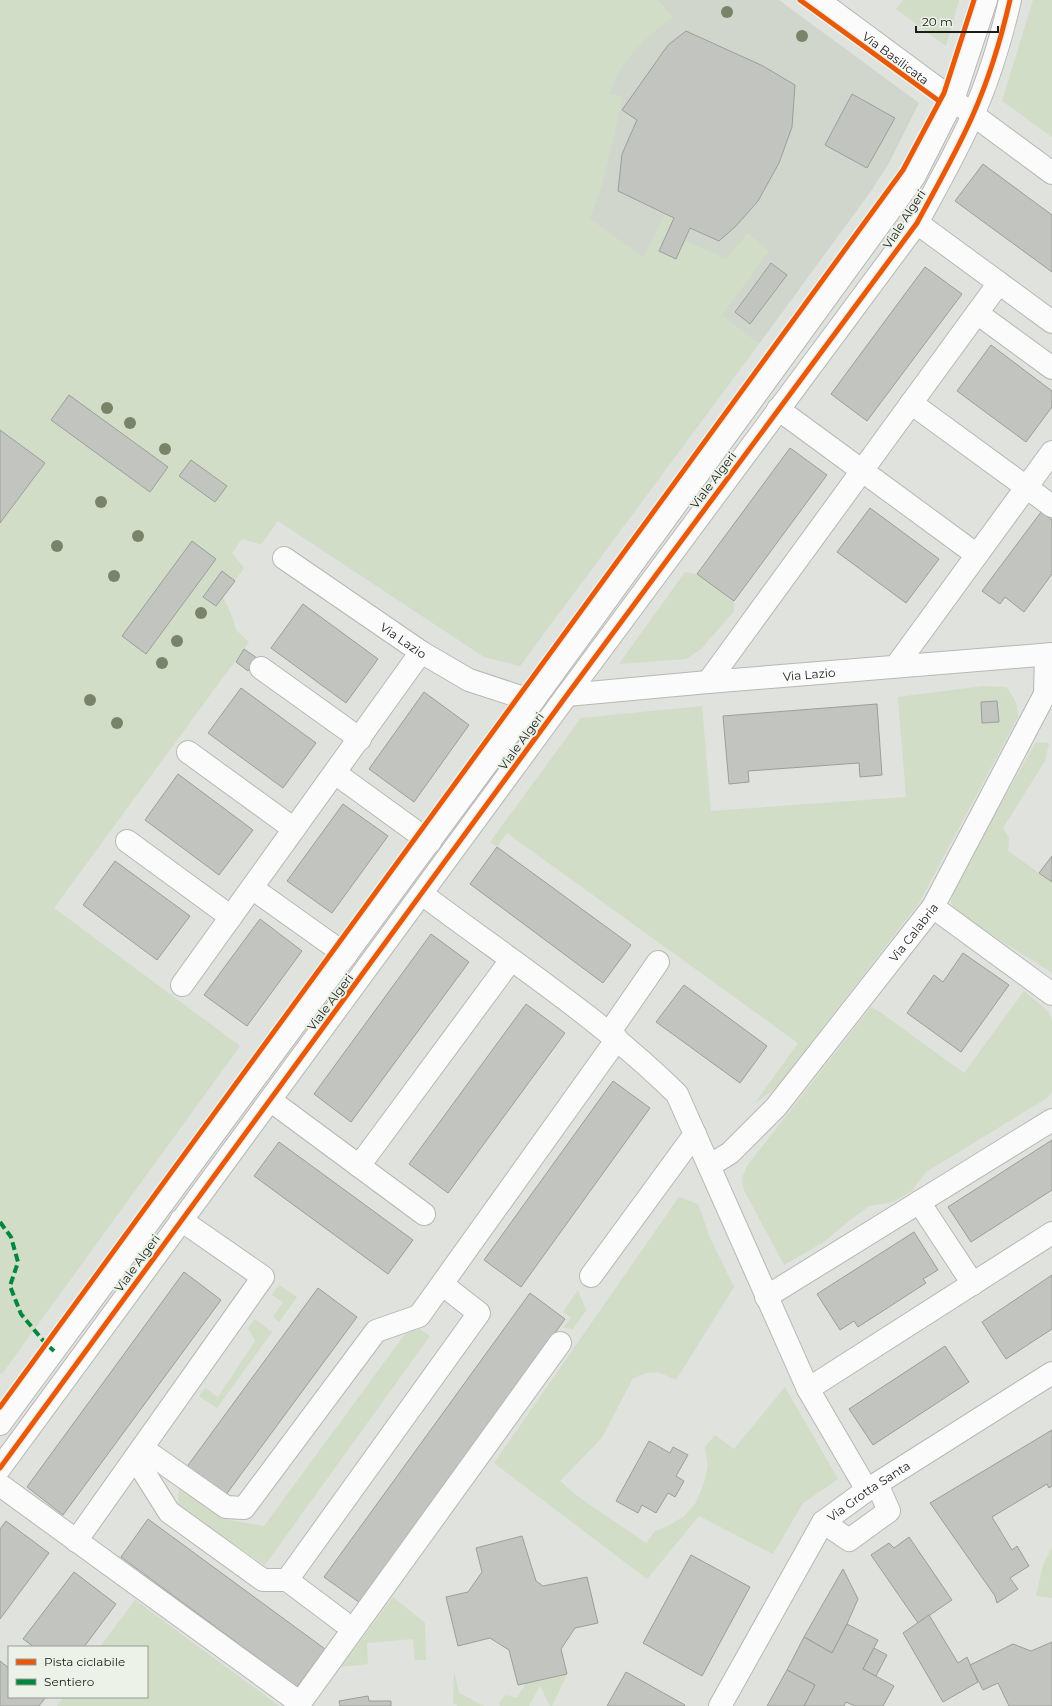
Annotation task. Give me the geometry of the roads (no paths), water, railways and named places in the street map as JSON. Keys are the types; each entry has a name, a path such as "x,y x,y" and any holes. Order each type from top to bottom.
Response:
{"street":[{"name":"Via Basilicata","path":"818,0 1052,173"},
{"name":"Viale Algeri","path":"0,1424 430,842 914,177 953,100 986,0"},
{"name":"Viale Algeri","path":"0,1468 422,894 566,695 917,223 948,167 973,115 1000,42 1010,0"},
{"path":"917,223 1052,322"},
{"path":"708,682 999,283"},
{"path":"977,313 1052,368"},
{"path":"911,403 1052,506"},
{"path":"778,409 977,555"},
{"path":"896,666 1052,452"},
{"name":"Via Lazio","path":"284,558 421,652 469,680 533,701"},
{"path":"182,985 421,652"},
{"name":"Via Lazio","path":"566,695 896,666 1049,655"},
{"name":"Via Calabria","path":"709,1166 730,1153 776,1107 933,907 1049,698 1049,655"},
{"path":"261,668 360,739"},
{"path":"188,752 294,829"},
{"path":"335,773 430,842"},
{"path":"127,842 231,917"},
{"path":"252,888 346,956"},
{"path":"422,894 613,1036 650,1067 677,1094 808,1389 889,1511 849,1540 823,1522"},
{"path":"933,907 1052,994"},
{"path":"359,1166 510,960"},
{"path":"139,1453 226,1507 244,1508 376,1331 419,1316 443,1285 613,1036 658,962"},
{"path":"270,1100 424,1214"},
{"path":"766,1297 1052,1120"},
{"path":"591,1276 694,1134"},
{"path":"919,1202 973,1284"},
{"path":"76,1541 263,1277 181,1220"},
{"path":"808,1389 1052,1233"},
{"path":"287,1580 479,1314 443,1285"},
{"path":"0,1485 300,1703 560,1343"},
{"name":"Via Grotta Santa","path":"720,1706 823,1522 872,1487 1052,1373"},
{"path":"139,1453 169,1512 264,1580 287,1580 343,1622"}]}
